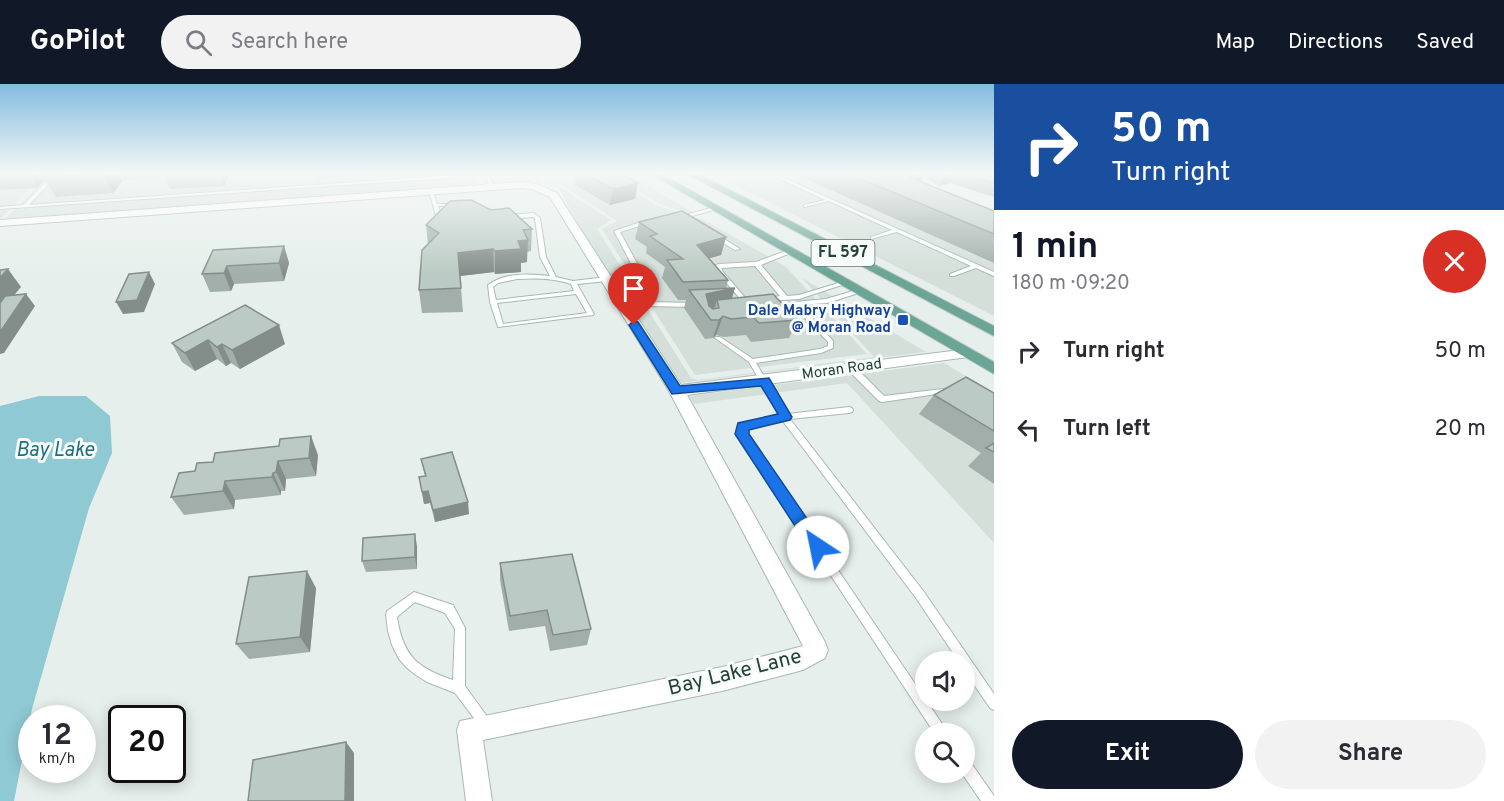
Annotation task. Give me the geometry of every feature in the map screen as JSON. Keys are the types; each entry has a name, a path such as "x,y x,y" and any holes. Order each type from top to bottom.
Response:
{"main road":[{"name":"FL 597","path":"716,207 994,369"},
{"name":"FL 597","path":"756,207 994,332"},
{"path":"968,353 994,340"},
{"path":"968,353 994,351"}],"street":[{"path":"0,223 216,207"},
{"path":"562,207 676,391"},
{"name":"Moran Road","path":"676,391 968,353"},
{"name":"Bay Lake Lane","path":"479,801 469,730 723,679 803,659 817,650 676,391"}],"lane":[{"path":"436,207 439,216 454,219"},
{"path":"677,218 713,207"},
{"path":"848,207 994,274"},
{"path":"495,218 534,215 543,257 553,277"},
{"path":"685,216 694,222"},
{"path":"638,268 617,231 652,221"},
{"path":"873,238 898,230"},
{"path":"711,233 737,249"},
{"path":"791,251 757,264 718,266 741,301 810,294 845,283"},
{"path":"757,264 785,298"},
{"path":"952,275 976,266"},
{"path":"573,283 591,314 500,326 490,286 492,282 553,277 573,283 607,279"},
{"path":"761,308 827,301 860,291"},
{"path":"493,302 578,292"},
{"path":"624,308 648,304 708,304"},
{"path":"752,361 821,351 831,347 831,342 823,332 795,304"},
{"path":"718,338 752,361 786,417 868,530 920,595 994,704"},
{"path":"852,369 882,399 950,389 959,394"},
{"path":"849,410 786,417 742,426 742,434 936,723"},
{"path":"459,688 460,628 449,609 414,597 390,615 393,637 406,663 432,679 459,688 488,726"},
{"path":"975,781 989,801"}],"shaded area":[{"path":"0,207 12,207 0,219"},
{"path":"17,207 166,207 5,219"},
{"path":"569,207 592,207 611,220 597,229 691,378 698,380 874,357 802,278 926,352 681,383"},
{"path":"596,207 663,207 704,220 785,266 867,354 695,375 602,229 617,221"},
{"path":"670,207 685,207 700,216"},
{"path":"779,207 962,207 994,225 994,316"},
{"path":"944,363 994,393 994,543 847,383 694,404 689,396"}],"water":[{"name":"Bay Lake","path":"39,396 86,396 110,416 112,453 89,508 33,705 18,705 18,781 14,801 0,801 0,406"}],"building":[{"path":"444,207 486,207 491,210 509,208 532,229 523,230 528,240 518,241 521,249 458,253 461,288 419,290 422,250 439,233 426,225"},
{"path":"930,207 985,207 994,211 994,234"},
{"path":"682,211 726,237 697,245 728,280 683,282 667,260 683,259 650,236 657,234 639,222"},
{"path":"284,246 279,263 227,266 224,273 202,274 213,250"},
{"path":"8,269 0,278 0,270"},
{"path":"149,272 137,300 116,302 129,274"},
{"path":"735,288 706,294 709,306 713,309 719,308 717,300 773,294 798,320 759,323 753,317 731,319 723,316 719,320 711,320 689,290"},
{"path":"26,294 0,332 0,303 5,296"},
{"path":"245,305 279,325 232,350 222,344 217,347 208,340 185,353 172,343"},
{"path":"966,377 994,393 994,431 934,395"},
{"path":"311,436 309,458 278,461 276,472 272,477 225,481 223,491 171,497 179,473 195,471 197,463 213,462 215,453 279,446 280,439"},
{"path":"994,443 994,452 986,448"},
{"path":"452,452 468,502 433,510 428,491 422,492 419,477 426,476 421,459"},
{"path":"415,534 415,557 362,561 363,538"},
{"path":"572,554 591,629 553,635 547,610 510,616 500,563"},
{"path":"307,571 300,637 236,644 249,577"},
{"path":"346,742 345,801 248,801 253,760"}],"place":[{"name":"Dale Mabry Highway @ Moran Road","path":"903,320"}],"route":[{"path":"634,325 676,391 765,381 786,417 742,426 742,434 818,547"}]}
